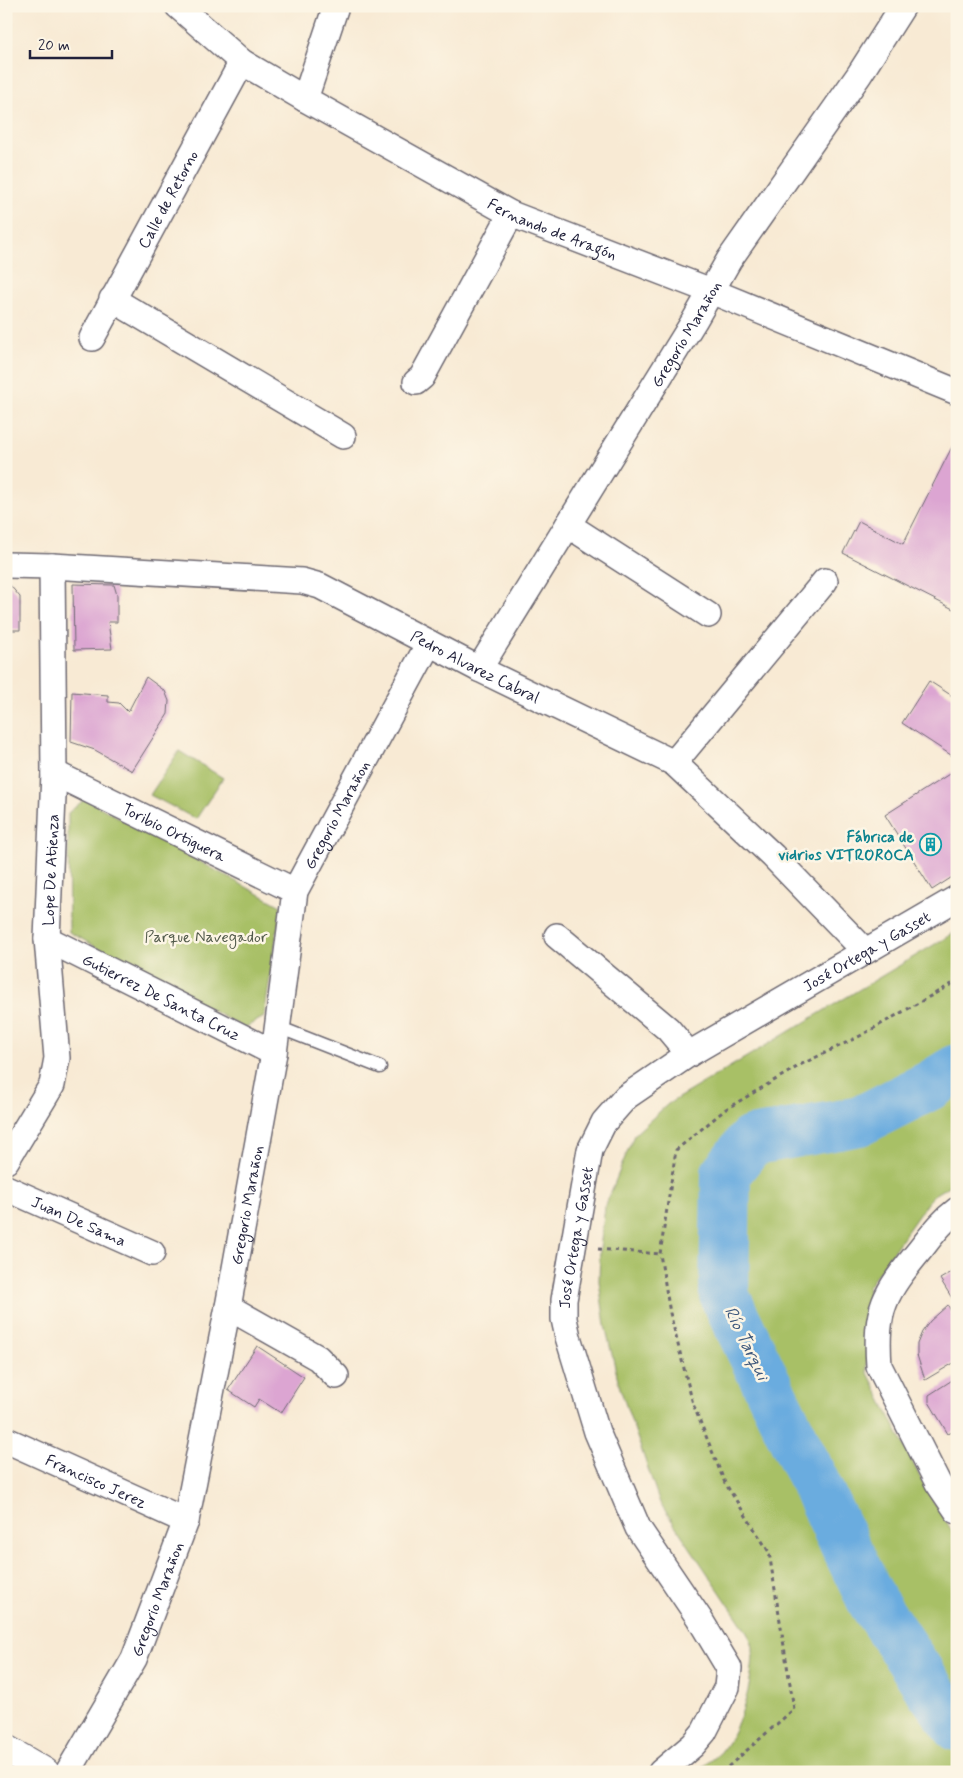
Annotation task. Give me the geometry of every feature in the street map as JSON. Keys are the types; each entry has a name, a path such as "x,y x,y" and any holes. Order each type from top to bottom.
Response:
{"main road":[{"path":"6,1749 45,1772"}],"street":[{"name":"Fernando de Aragón","path":"178,6 242,62 511,214 711,291 957,392"},
{"path":"305,98 336,6"},
{"name":"Gregorio Marañon","path":"479,669 694,321 729,260 859,75 903,6"},
{"name":"Calle de Retorno","path":"92,338 242,62"},
{"path":"416,382 422,377 511,214"},
{"path":"112,299 343,436"},
{"path":"568,525 708,615"},
{"name":"Pedro Alvarez Cabral","path":"6,565 302,581 320,586 479,669 674,763 773,856 865,951"},
{"name":"Lope De Atienza","path":"6,1161 52,1085 57,1058 47,939 54,773 52,566"},
{"path":"674,763 825,581"},
{"name":"Gregorio Marañon","path":"68,1772 134,1658 186,1521 228,1307 274,1052 295,891 429,643"},
{"name":"Toribio Ortiguera","path":"54,773 295,891"},
{"name":"José Ortega y Gasset","path":"661,1772 704,1732 727,1687 729,1668 699,1618 638,1528 597,1432 564,1319 564,1300 571,1248 590,1150 604,1122 626,1097 689,1054 957,898"},
{"path":"557,936 668,1029 689,1054"},
{"name":"Gutierrez De Santa Cruz","path":"47,939 274,1052"},
{"name":"Juan De Sama","path":"6,1188 152,1253"},
{"path":"957,1210 946,1218 899,1276 888,1293 881,1311 878,1328 879,1366 948,1477 957,1511"},
{"path":"228,1307 318,1358 336,1376"},
{"name":"Francisco Jerez","path":"6,1440 186,1521"}],"lane":[{"path":"278,1027 380,1067"}],"path":[{"path":"722,1772 794,1709 769,1552 725,1483 693,1404 670,1313 660,1254 676,1150 726,1109 802,1064 860,1036 957,981"},
{"path":"571,1248 660,1254"}],"green space":[{"path":"179,751 223,778 196,819 150,795"},
{"name":"Parque Navegador","path":"85,799 281,906 264,1017 244,1028 69,932 68,813"},
{"path":"957,931 957,1181 932,1196 868,1287 867,1371 926,1489 957,1539 957,1772 697,1772 721,1752 735,1730 749,1688 753,1647 743,1626 660,1503 620,1388 605,1325 599,1281 600,1249 605,1207 634,1135 668,1104"}],"building":[{"path":"955,441 957,442 957,611 843,553 859,521 903,544"},
{"path":"6,584 9,584 20,597 20,630 6,630"},
{"path":"73,584 114,585 117,595 117,622 108,622 112,649 74,650"},
{"path":"146,677 165,691 169,701 168,714 132,771 95,750 71,742 72,692 108,695 108,702 119,703 128,712"},
{"path":"929,681 957,699 957,759 902,723"},
{"name":"Fábrica de vidrios VITROROCA","path":"957,769 957,874 932,890 885,815"},
{"path":"957,1269 957,1306 940,1279"},
{"path":"948,1305 957,1323 957,1361 925,1380 917,1355 917,1344 922,1332 930,1321"},
{"path":"257,1346 304,1377 281,1413 259,1399 254,1407 228,1390"},
{"path":"957,1377 957,1430 948,1434 929,1402 929,1395"}],"waterway":[{"name":"Río Tarqui","path":"957,1069 929,1086 860,1121 751,1141 726,1173 724,1295 872,1601 932,1692 957,1726"}],"place":[{"name":"Fábrica de vidrios VITROROCA","path":"930,845"}]}
